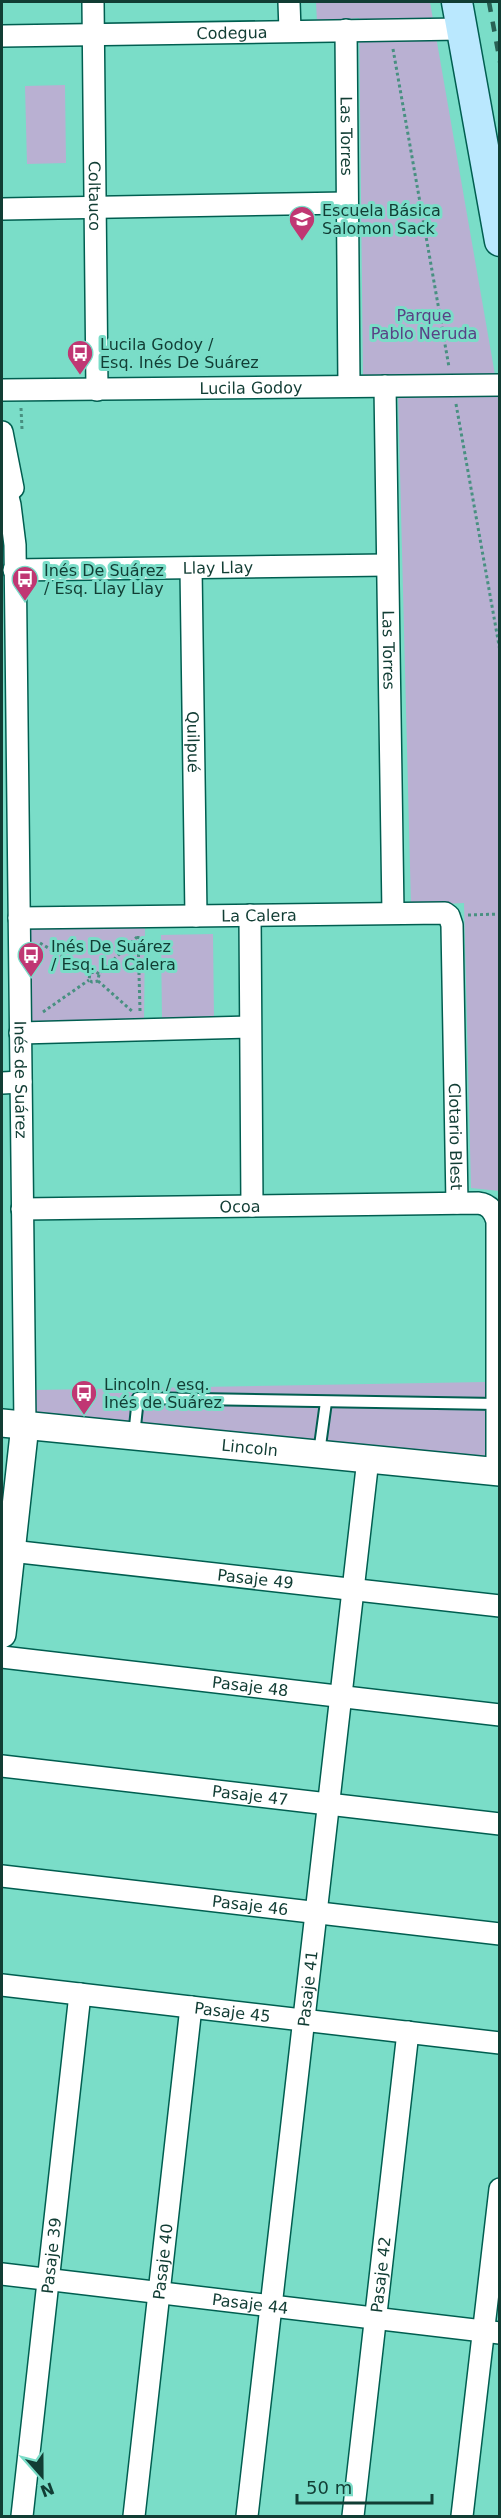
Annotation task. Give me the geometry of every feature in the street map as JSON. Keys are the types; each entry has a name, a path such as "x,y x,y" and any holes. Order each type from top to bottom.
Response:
{"main road":[{"path":"459,15 500,241"}],"street":[{"name":"Coltauco","path":"93,2 97,390"},
{"path":"289,2 290,31"},
{"name":"Codegua","path":"2,36 390,29 459,15"},
{"name":"Las Torres","path":"346,30 349,386"},
{"path":"2,209 347,203"},
{"name":"Lucila Godoy","path":"2,390 500,385"},
{"name":"Las Torres","path":"385,386 393,913"},
{"name":"Inés de Suárez","path":"2,432 14,492 10,538"},
{"name":"Inés de Suárez","path":"2,473 14,570 13,905 20,1033 11,1082 22,1209 13,1424 11,1551 2,1634"},
{"name":"Llay Llay","path":"14,570 387,565"},
{"name":"Quilpué","path":"191,568 196,916"},
{"name":"La Calera","path":"13,905 196,916 440,912 449,916"},
{"path":"250,915 252,1206"},
{"name":"Clotario Blest","path":"449,916 452,925 458,1203 478,1203 487,1206 497,1221 498,1472"},
{"path":"20,1033 250,1027"},
{"name":"Ocoa","path":"22,1209 458,1203"},
{"name":"Lincoln","path":"13,1424 498,1472"},
{"name":"Pasaje 41","path":"247,2517 368,1460"},
{"name":"Pasaje 49","path":"11,1551 500,1605"},
{"name":"Pasaje 48","path":"2,1657 500,1715"},
{"name":"Pasaje 47","path":"2,1766 500,1824"},
{"name":"Pasaje 46","path":"2,1876 500,1934"},
{"name":"Pasaje 45","path":"2,1985 500,2043"},
{"name":"Pasaje 39","path":"22,2517 80,1994"},
{"name":"Pasaje 40","path":"134,2517 191,2007"},
{"name":"Pasaje 42","path":"353,2517 408,2032"},
{"path":"462,2517 491,2332 500,2189"},
{"name":"Pasaje 44","path":"2,2274 491,2332"}],"lane":[{"path":"134,1436 138,1398 497,1404"},
{"path":"319,1455 326,1402"}],"path":[{"path":"390,29 500,651"},
{"path":"449,916 500,914"},
{"path":"138,936 140,1018 98,981 99,974 138,936"},
{"path":"30,938 90,973 99,974"},
{"path":"41,1014 89,980 90,973"},
{"path":"89,980 98,981"}],"green space":[{"name":"Parque Pablo Neruda","path":"316,2 430,2 499,398 499,1191 471,1188 464,903 411,906 398,393 363,377 359,18 317,22"},
{"path":"65,85 66,163 27,164 25,86"},
{"path":"27,927 145,928 144,1024 26,1023"},
{"path":"213,934 214,1019 162,1020 161,935"},
{"path":"485,1382 487,1456 34,1416 34,1390"}],"railway":[{"path":"489,2 500,62"}],"place":[{"name":"Escuela Básica Salomon Sack","path":"302,242"},
{"name":"Lucila Godoy / Esq. Inés De Suárez","path":"80,376"},
{"name":"Inés De Suárez / Esq. Llay Llay","path":"25,602"},
{"name":"Inés De Suárez / Esq. La Calera","path":"31,978"},
{"name":"Lincoln / esq. Inés de Suárez","path":"84,1416"}]}
